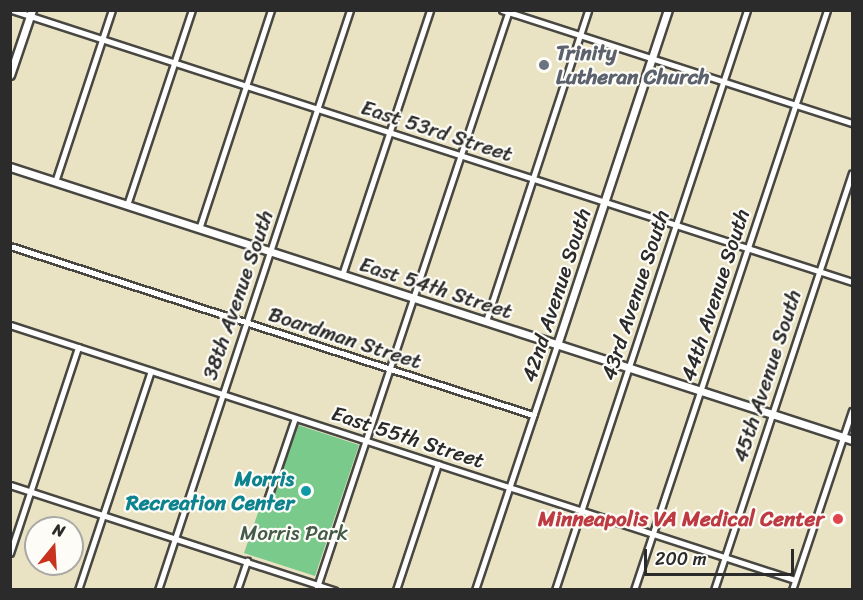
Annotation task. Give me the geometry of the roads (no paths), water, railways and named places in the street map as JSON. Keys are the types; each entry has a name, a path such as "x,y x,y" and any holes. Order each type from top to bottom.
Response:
{"street":[{"name":"East 53rd Street","path":"12,10 31,13 102,39 317,110 852,282"},
{"path":"56,182 112,10"},
{"path":"127,205 192,10"},
{"path":"199,229 271,10"},
{"name":"38th Avenue South","path":"158,590 350,10"},
{"path":"342,275 430,10"},
{"path":"501,10 852,123"},
{"path":"486,321 588,10"},
{"name":"42nd Avenue South","path":"475,590 668,10"},
{"name":"43rd Avenue South","path":"555,590 747,10"},
{"name":"44th Avenue South","path":"634,590 827,10"},
{"path":"317,587 509,12"},
{"path":"10,75 31,13"},
{"name":"East 54th Street","path":"10,167 852,440"},
{"name":"45th Avenue South","path":"714,590 852,172"},
{"name":"Boardman Street","path":"10,246 533,416"},
{"name":"East 55th Street","path":"10,326 795,580"},
{"path":"10,553 78,347"},
{"path":"78,590 151,371"},
{"path":"792,590 852,411"},
{"path":"265,506 295,418"},
{"path":"396,590 438,464"},
{"path":"10,485 247,561 317,587 334,590"},
{"path":"237,590 247,561"}],"place":[{"name":"Trinity Lutheran Church","path":"544,65"},
{"name":"Morris Recreation Center","path":"306,491"},
{"name":"Minneapolis VA Medical Center","path":"838,519"}],"park label":[{"name":"Morris Park","path":"294,533"}]}
